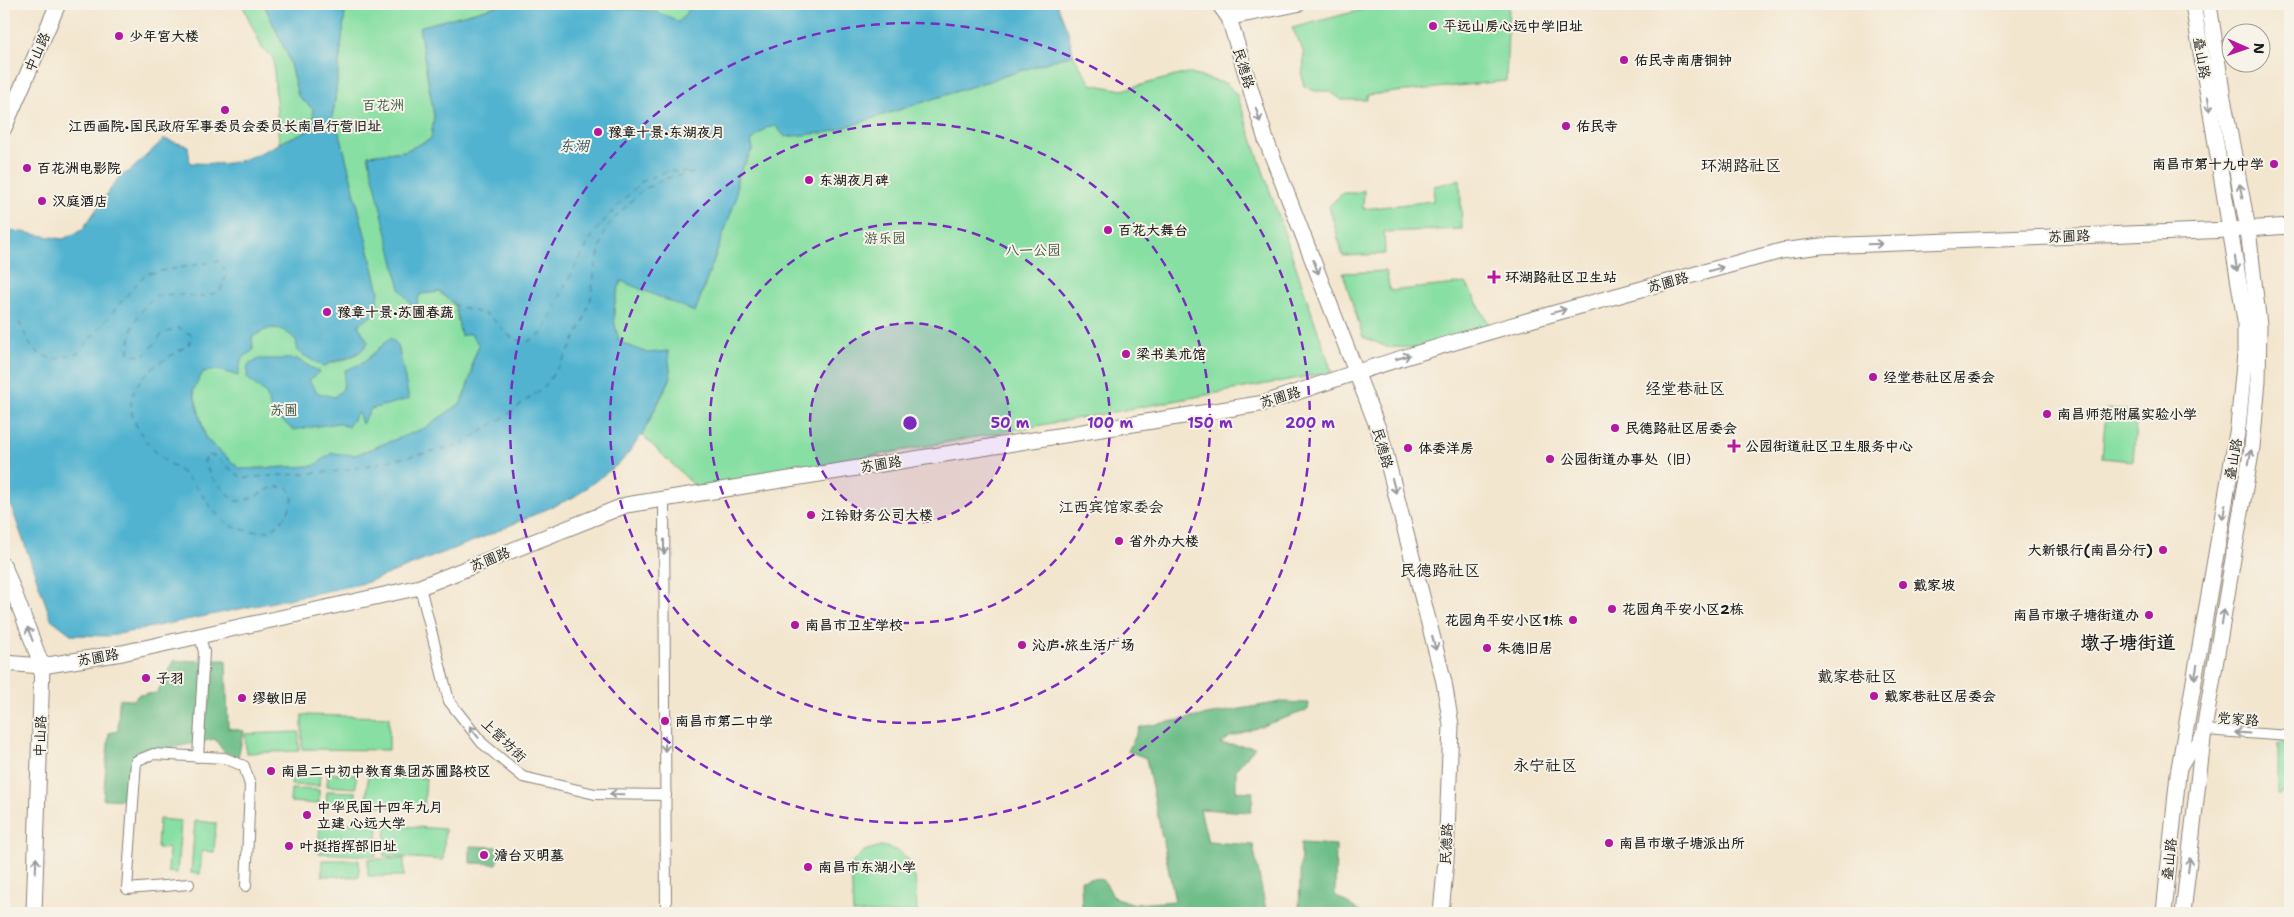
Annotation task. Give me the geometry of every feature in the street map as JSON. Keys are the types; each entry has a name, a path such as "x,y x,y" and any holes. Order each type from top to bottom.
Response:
{"main road":[{"name":"中山路","path":"4,128 58,4"},
{"name":"民德路","path":"1219,4 1229,18 1266,140 1381,436 1444,682 1451,725 1446,860 1441,913"},
{"name":"叠山路","path":"2164,913 2178,774 2238,427 2245,354 2245,320 2193,4"},
{"name":"叠山路","path":"2183,913 2204,730 2252,447 2258,381 2259,325 2248,229 2223,98 2209,4"},
{"name":"苏圃路","path":"4,663 42,666 122,653 420,588 626,505 1264,403 1356,371 1504,327 1781,251 1821,246 2290,226"},
{"name":"中山路","path":"4,566 42,666 34,913"}],"street":[{"path":"1229,18 1299,4"},
{"path":"664,498 666,913"},
{"name":"上营坊街","path":"420,588 449,701 489,748 523,777 595,794 666,795"},
{"path":"198,757 204,652 200,636"},
{"name":"党家路","path":"2178,774 2204,730 2290,736"},
{"path":"189,884 127,889 136,761 153,754 224,758 244,766 250,784 246,886"}],"green space":[{"path":"242,4 264,4 288,56 298,96 313,109 314,122 310,130 279,143 273,57 263,50"},
{"name":"苏圃","path":"346,4 504,4 419,27 434,116 431,139 405,151 368,155 415,309 420,294 439,292 455,305 461,336 470,333 479,345 472,363 472,373 461,403 425,428 355,455 332,453 314,466 240,469 206,439 193,390 203,372 223,367 242,358 253,350 252,337 269,328 283,329 330,363 356,354 368,342 358,325 379,292 340,134 330,122 334,108"},
{"path":"612,4 693,4 679,23 639,9 618,9"},
{"path":"1384,4 1509,4 1506,81 1367,95 1367,100 1342,100 1329,91 1315,91 1304,86 1302,75 1304,54 1292,28"},
{"name":"八一公园","path":"1073,54 1091,84 1122,90 1187,73 1227,84 1237,95 1332,372 697,488 642,435 671,378 647,353 620,342 615,325 614,311 621,280 695,312 736,199 737,178 753,149 751,141 766,128 776,126 830,132"},
{"path":"1460,180 1462,229 1384,232 1385,254 1343,256 1329,206 1343,193 1357,193 1364,190 1363,209 1433,201 1434,186"},
{"path":"1386,271 1390,291 1466,283 1490,326 1420,348 1387,347 1363,337 1343,273"},
{"path":"2106,409 2137,411 2133,461 2102,458"},
{"path":"226,660 228,728 244,731 238,757 224,752 215,739 155,751 132,759 129,800 103,799 109,733 118,731 119,699 134,700 138,695 157,693 174,661"},
{"path":"1280,702 1309,703 1308,710 1230,737 1220,744 1255,747 1236,769 1236,791 1253,792 1251,812 1200,809 1208,842 1253,845 1266,910 1293,913 1082,913 1081,880 1088,879 1102,880 1113,897 1135,904 1175,901 1146,758 1128,751 1140,727"},
{"path":"302,715 389,717 389,750 302,749"},
{"path":"299,732 299,751 246,753 245,734"},
{"path":"2278,743 2290,744 2290,789 2278,796"},
{"path":"292,772 320,773 319,786 291,785"},
{"path":"328,773 356,775 356,788 327,786"},
{"path":"368,774 426,778 424,809 366,805"},
{"path":"291,789 319,790 319,804 290,802"},
{"path":"327,791 356,792 355,806 326,804"},
{"path":"159,819 181,821 177,873 168,872 169,849 157,848"},
{"path":"195,821 216,823 214,852 202,851 200,874 191,873"},
{"path":"320,821 378,825 376,856 318,853"},
{"path":"386,825 445,829 443,860 384,856"},
{"path":"1301,843 1336,845 1335,895 1362,913 1299,913"},
{"name":"澹台灭明墓","path":"470,846 498,847 497,864 470,863"},
{"path":"881,846 894,849 909,862 915,880 917,913 853,913 851,864 864,851"},
{"path":"368,859 404,859 404,876 368,876"},
{"path":"322,860 359,860 359,877 322,876"}],"water":[{"name":"东湖","path":"264,4 346,4 331,122 340,134 379,292 376,313 358,325 368,342 353,356 330,363 324,367 298,352 296,340 290,335 280,329 270,328 252,337 253,350 241,360 238,376 218,370 203,372 193,391 206,439 240,469 314,466 332,453 355,455 425,428 461,403 472,373 472,363 479,345 470,333 461,336 455,305 440,292 420,294 415,310 400,289 368,155 405,151 431,139 434,116 419,27 504,4 612,4 618,9 657,13 679,22 693,4 1057,4 1068,31 1073,54 830,132 785,137 776,126 766,128 751,141 753,148 737,178 736,199 695,312 621,281 614,312 615,325 620,342 647,353 668,351 671,377 642,435 621,462 574,497 484,537 365,583 109,636 72,635 51,619 4,486 4,229 63,239 82,230 119,177 130,171 164,139 188,146 190,163 224,163 254,156 310,130 314,122 313,109 298,96 288,56"},
{"path":"390,338 398,345 409,399 371,409 362,424 358,412 348,427 338,423 293,430 272,412 266,394 247,378 248,365 259,359 297,359 319,372 309,381 318,393 334,397 343,389 345,370 363,363"}],"ferry route":[{"path":"19,322 33,350 53,360 78,353 145,274 218,261 227,273 220,292 199,297 173,294 154,296 138,315 131,335 129,353 144,357 162,334 178,328 192,335 188,346 153,368 141,379 134,392 131,405 134,420 143,437 162,458 186,476 219,517 228,524 238,528 252,531 270,531 287,515 293,499 288,487 272,488 250,499 235,501 212,478 204,463 207,455 214,456 242,478 342,471 458,446 506,416 545,386 569,351 584,320 591,298 595,268 605,231 612,221 642,190 667,178 693,173 667,171 641,182 624,199 595,231 567,282 543,333 529,341 516,340 507,334 490,316 455,305"}],"place":[{"name":"平远山房心远中学旧址","path":"1433,26"},
{"name":"少年宫大楼","path":"119,36"},
{"name":"佑民寺南唐铜钟","path":"1624,60"},
{"name":"江西画院·国民政府军事委员会委员长南昌行营旧址","path":"225,110"},
{"name":"佑民寺","path":"1566,126"},
{"name":"豫章十景·东湖夜月","path":"598,132"},
{"name":"南昌市第十九中学","path":"2274,164"},
{"name":"百花洲电影院","path":"27,168"},
{"name":"东湖夜月碑","path":"809,180"},
{"name":"汉庭酒店","path":"42,201"},
{"name":"百花大舞台","path":"1108,230"},
{"name":"环湖路社区卫生站","path":"1494,277"},
{"name":"豫章十景·苏圃春蔬","path":"327,312"},
{"name":"梁书美术馆","path":"1126,354"},
{"name":"经堂巷社区居委会","path":"1873,377"},
{"name":"南昌师范附属实验小学","path":"2047,414"},
{"name":"民德路社区居委会","path":"1615,428"},
{"name":"公园街道社区卫生服务中心","path":"1734,446"},
{"name":"体委洋房","path":"1408,448"},
{"name":"公园街道办事处（旧）","path":"1550,459"},
{"name":"江铃财务公司大楼","path":"811,515"},
{"name":"省外办大楼","path":"1119,541"},
{"name":"大新银行(南昌分行)","path":"2163,550"},
{"name":"戴家坡","path":"1903,585"},
{"name":"花园角平安小区2栋","path":"1612,609"},
{"name":"南昌市墩子塘街道办","path":"2149,615"},
{"name":"花园角平安小区1栋","path":"1573,620"},
{"name":"南昌市卫生学校","path":"795,625"},
{"name":"沁庐·旅生活广场","path":"1022,645"},
{"name":"朱德旧居","path":"1487,648"},
{"name":"子羽","path":"146,678"},
{"name":"戴家巷社区居委会","path":"1874,696"},
{"name":"缪敏旧居","path":"242,698"},
{"name":"南昌市第二中学","path":"665,721"},
{"name":"南昌二中初中教育集团苏圃路校区","path":"271,771"},
{"name":"中华民国十四年九月 立建 心远大学","path":"307,815"},
{"name":"南昌市墩子塘派出所","path":"1609,843"},
{"name":"叶挺指挥部旧址","path":"289,846"},
{"name":"澹台灭明墓","path":"484,855"},
{"name":"南昌市东湖小学","path":"808,867"}],"district":[{"name":"环湖路社区","path":"1741,165"},
{"name":"经堂巷社区","path":"1685,388"},
{"name":"江西宾馆家委会","path":"1111,507"},
{"name":"民德路社区","path":"1440,570"},
{"name":"墩子塘街道","path":"2128,642"},
{"name":"戴家巷社区","path":"1857,676"},
{"name":"永宁社区","path":"1545,765"}],"park label":[{"name":"百花洲","path":"383,105"},
{"name":"游乐园","path":"885,238"}]}
